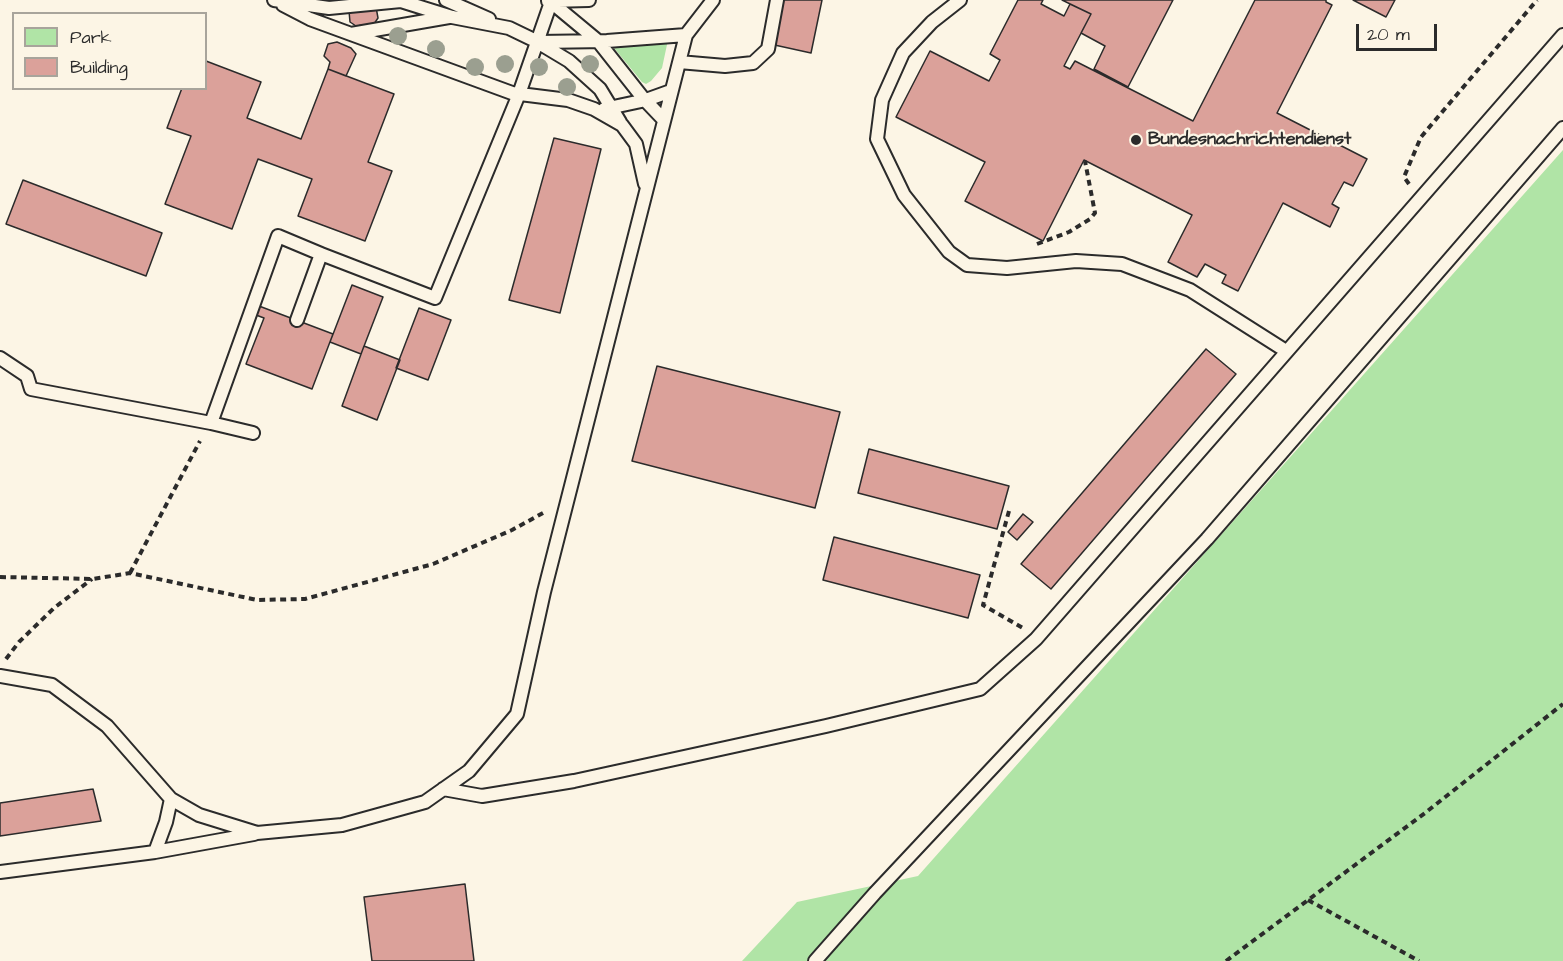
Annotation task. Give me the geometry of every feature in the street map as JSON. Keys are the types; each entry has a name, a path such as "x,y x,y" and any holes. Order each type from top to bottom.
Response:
{"lane":[{"path":"274,0 329,8 401,2 452,17 509,28"},
{"path":"274,0 310,20 433,65 519,94 568,100 594,109 622,125"},
{"path":"446,0 538,42 568,61 600,89 636,144 646,187"},
{"path":"549,1 589,0"},
{"path":"0,872 155,852 257,833 342,825 425,802 469,771 517,714 542,600 686,34 713,0"},
{"path":"679,62 725,66 753,63 768,49 777,0"},
{"path":"960,0 932,22 903,52 882,100 877,139 904,195 949,252 967,265 1007,268 1076,261 1122,264 1190,290 1286,351"},
{"path":"549,1 598,41 663,119"},
{"path":"211,423 278,236 435,298 519,94 538,42 549,1"},
{"path":"349,34 452,17"},
{"path":"538,42 598,41 686,34"},
{"path":"443,789 482,796 574,782 981,689 1036,639 1563,35"},
{"path":"594,109 612,109 671,91"},
{"path":"814,961 1207,539 1563,128"},
{"path":"297,320 321,254"},
{"path":"0,358 27,376 31,389 253,433"},
{"path":"0,676 52,685 107,726 171,799 199,814 257,833"},
{"path":"155,852 166,822 171,799"}],"path":[{"path":"1419,199 1404,177 1421,137 1535,1"},
{"path":"1031,246 1069,232 1090,219 1095,213 1085,162"},
{"path":"130,573 195,447 211,423"},
{"path":"0,577 93,579 130,573 257,600 305,598 433,564 512,530 547,511 544,522"},
{"path":"1009,511 983,605 1018,624 1036,639"},
{"path":"14,665 2,663 19,642 54,608 93,579"},
{"path":"1226,961 1425,813 1563,704"},
{"path":"1308,900 1419,961"}],"green space":[{"path":"668,40 662,68 646,84 614,48"},
{"path":"1563,150 1563,961 742,961 797,902 918,876"}],"building":[{"path":"780,0 822,0 811,53 770,44"},
{"name":"Bundesnachrichtendienst","path":"1018,0 1043,0 1041,4 1064,16 1070,4 1091,14 1064,66 1070,69 1075,61 1193,121 1255,0 1326,0 1332,5 1277,113 1367,159 1353,186 1344,182 1332,204 1339,208 1330,227 1283,203 1238,291 1222,283 1226,275 1205,264 1197,277 1168,262 1192,215 1084,160 1043,241 965,201 985,162 896,117 930,51 989,81 1000,60 990,54"},
{"path":"1062,0 1173,0 1128,87 1094,69 1105,46 1081,33 1091,14"},
{"path":"1353,0 1395,0 1386,17"},
{"path":"376,7 378,18 374,24 356,26 350,22 349,11"},
{"path":"337,42 351,48 356,54 346,76 328,69 330,62 324,56 328,44"},
{"path":"207,61 261,82 247,118 301,139 328,69 394,94 368,162 392,171 365,241 298,216 312,179 258,159 232,229 165,204 191,136 167,128 181,90 207,90"},
{"path":"554,138 601,149 560,313 509,300"},
{"path":"23,180 162,233 146,276 6,224"},
{"path":"352,285 383,297 361,354 330,342"},
{"path":"259,306 333,334 312,389 246,364 264,318 256,315"},
{"path":"419,308 451,320 428,380 396,368"},
{"path":"364,346 400,360 377,420 342,406"},
{"path":"1206,349 1236,374 1051,589 1021,564"},
{"path":"657,366 840,412 815,508 632,461"},
{"path":"869,449 1009,486 997,529 858,493"},
{"path":"1023,514 1033,522 1017,540 1008,532"},
{"path":"834,537 980,575 968,618 823,580"},
{"path":"93,789 101,821 0,836 0,803"},
{"path":"465,884 474,961 372,961 364,897"}],"place":[{"name":"Bundesnachrichtendienst","path":"1136,140"}]}
